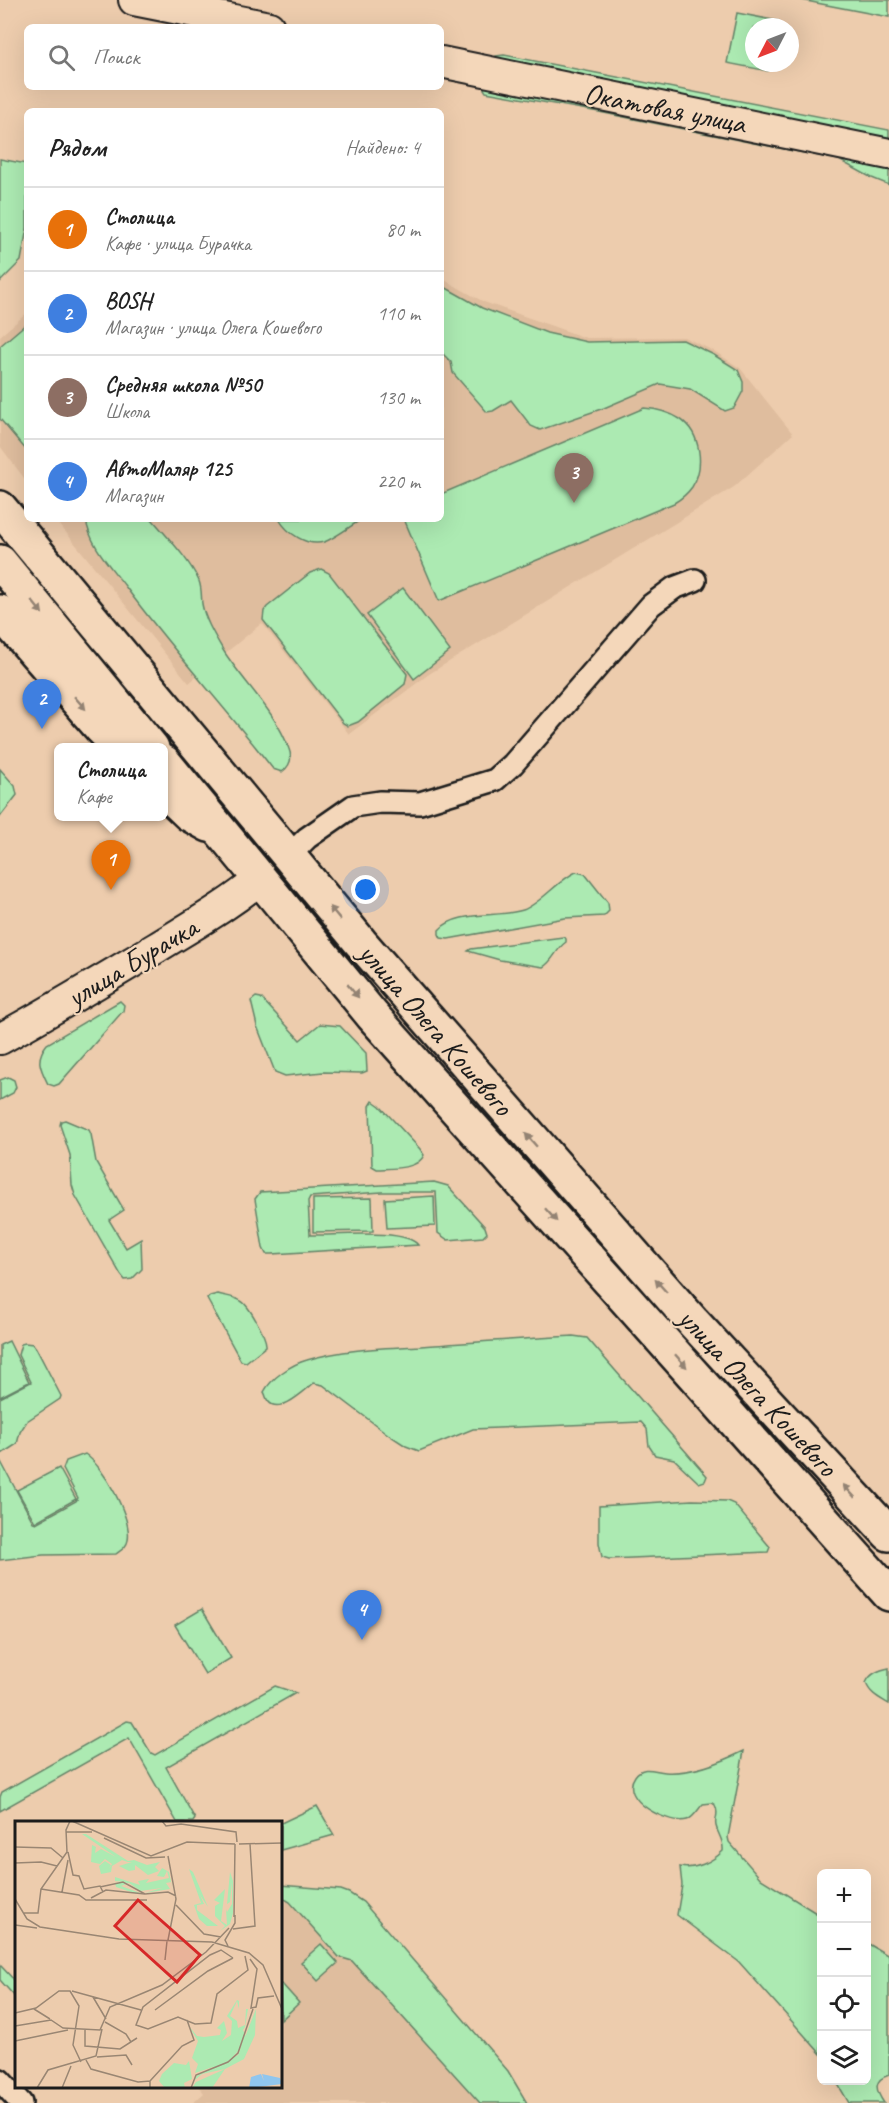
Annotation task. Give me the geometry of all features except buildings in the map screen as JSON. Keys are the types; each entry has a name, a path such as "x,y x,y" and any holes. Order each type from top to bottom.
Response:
{"main road":[{"path":"134,0 254,24"},
{"name":"Окатовая улица","path":"444,63 889,154"},
{"name":"улица Олега Кошевого","path":"0,508 369,952 529,1137 693,1322 889,1534"},
{"path":"0,562 149,743"},
{"path":"0,612 100,727 117,743"},
{"name":"улица Олега Кошевого","path":"168,767 372,1015 889,1594"},
{"path":"168,793 189,814 221,832"},
{"name":"улица Бурачка","path":"0,1039 212,915 260,879"}],"street":[{"path":"289,856 307,838 353,806 380,802 420,803 495,780 513,764 651,605 674,588 695,580"},
{"path":"0,2080 21,2103"}],"shaded area":[{"path":"444,280 484,302 586,338 684,337 714,351 740,368 793,434 734,487 429,674 349,734 262,623 189,683 57,522 444,522"},
{"path":"24,316 24,478 0,446 0,336"},
{"path":"282,1896 344,1901 509,2103 193,2103 204,2093 200,2088 282,2088"}],"green space":[{"path":"801,0 889,0 889,17"},
{"path":"737,13 763,18 745,18 745,67 727,63"},
{"path":"504,55 889,130 889,143 495,59 496,56"},
{"path":"486,84 889,163 889,185 839,160 486,92 484,89"},
{"path":"0,159 24,163 24,244 21,261 0,282"},
{"path":"444,287 482,308 547,333 587,342 683,340 738,370 743,382 743,391 734,408 725,411 690,389 660,384 604,408 540,430 531,426 511,400 487,412 453,373 451,362 444,355"},
{"path":"24,326 24,447 0,419 0,346"},
{"path":"644,408 662,411 680,419 693,433 699,451 699,470 696,479 686,494 674,503 439,601 405,522 444,522 444,493"},
{"path":"87,522 155,522 184,557 199,581 203,610 223,650 268,710 283,735 291,759 282,772 273,769 179,655 101,554"},
{"path":"281,522 357,522 333,538 318,543 304,541"},
{"path":"321,569 329,573 407,674 405,684 358,722 348,726 343,723 263,620 267,607 310,573"},
{"path":"403,588 450,651 414,679 367,615"},
{"path":"0,769 15,786 17,795 0,817"},
{"path":"576,872 585,874 608,903 609,911 604,916 565,918 448,939 441,938 439,934 439,930 456,920 523,910 536,903"},
{"path":"563,937 566,942 543,967 500,960 468,951 471,949"},
{"path":"256,997 261,998 300,1040 320,1024 340,1026 366,1053 367,1071 285,1076 275,1072 257,1026 251,1001"},
{"path":"120,1001 124,1005 123,1011 59,1084 54,1086 48,1084 40,1064 41,1054 47,1044"},
{"path":"8,1077 14,1080 16,1087 13,1093 0,1100 0,1080"},
{"path":"373,1101 420,1149 424,1155 421,1160 404,1167 377,1169 372,1166 370,1106"},
{"path":"65,1120 89,1130 91,1134 96,1162 124,1210 109,1220 126,1248 141,1239 142,1269 132,1279 125,1280 121,1275 75,1195 70,1155 60,1125 61,1121"},
{"path":"434,1182 448,1186 485,1227 487,1233 483,1237 448,1240 438,1233 436,1192 382,1192 310,1197 308,1201 310,1235 399,1236 418,1245 272,1254 266,1254 263,1248 255,1199 260,1192"},
{"path":"434,1196 435,1226 387,1228 385,1199"},
{"path":"372,1198 373,1231 313,1232 313,1199"},
{"path":"218,1294 241,1301 253,1315 264,1336 266,1346 246,1362 241,1361 207,1299"},
{"path":"573,1336 587,1338 707,1476 705,1481 699,1483 674,1459 655,1455 649,1446 647,1429 641,1422 473,1429 419,1451 389,1435 323,1385 314,1383 292,1400 279,1406 268,1401 264,1392 282,1372 307,1360 335,1353 378,1348"},
{"path":"9,1341 29,1382 0,1397 0,1345"},
{"path":"21,1344 33,1344 36,1348 61,1396 60,1399 27,1421 20,1432 17,1444 0,1455 0,1398 31,1382 18,1355"},
{"path":"85,1454 108,1480 121,1506 128,1530 128,1540 125,1546 116,1554 43,1555 0,1560 0,1460 33,1522 36,1523 76,1501 78,1498 63,1469 66,1461"},
{"path":"59,1468 76,1499 35,1522 17,1490"},
{"path":"692,1500 727,1501 734,1504 770,1547 768,1552 609,1559 602,1557 599,1543 599,1506"},
{"path":"202,1609 231,1658 205,1674 175,1625"},
{"path":"889,1668 889,1704 872,1693 866,1683 873,1674"},
{"path":"275,1686 296,1693 166,1767 195,1819 194,1821 176,1821 129,1738 0,1811 2,1792 127,1721 132,1722 151,1753 155,1755"},
{"path":"744,1751 729,1842 761,1879 817,1914 817,2050 739,1962 677,1915 682,1885 680,1867 703,1864 714,1859 723,1851 716,1826 715,1805 703,1804 689,1819 679,1821 658,1815 639,1802 633,1794 632,1785 635,1776 642,1771 685,1771 716,1763"},
{"path":"317,1806 334,1835 282,1850 282,1823"},
{"path":"282,1885 341,1890 363,1902 508,2071 527,2103 480,2103 352,1961 339,1957 282,1898"},
{"path":"321,1944 338,1963 318,1981 301,1962"},
{"path":"871,1945 889,1956 889,2075 880,2080 877,2086 884,2103 849,2103 838,2085 871,2085"},
{"path":"0,1965 15,1981 15,1997 0,1980"},
{"path":"282,1984 299,2003 282,2019"}],"place":[{"name":"Средняя школа №50","path":"574,503"},
{"name":"BOSH","path":"42,729"},
{"name":"Столица","path":"111,890"},
{"name":"АвтоМаляр 125","path":"362,1640"}]}
